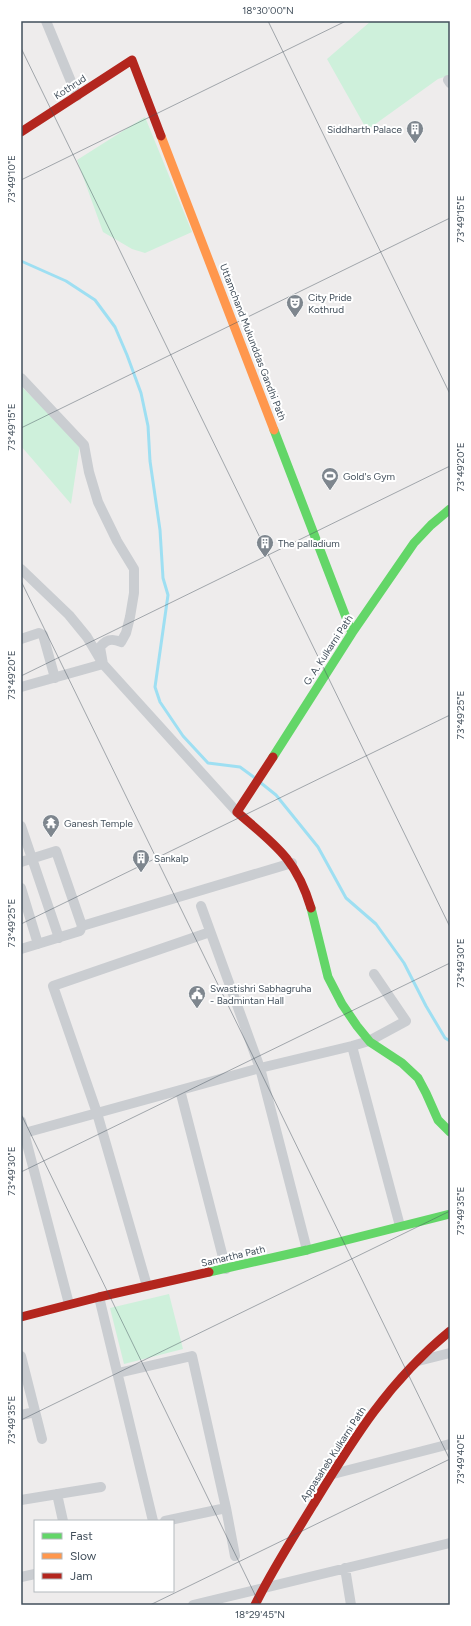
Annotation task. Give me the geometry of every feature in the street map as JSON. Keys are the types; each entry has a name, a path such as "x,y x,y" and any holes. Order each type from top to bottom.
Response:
{"street":[{"path":"46,21 77,96"},
{"name":"Kothrud","path":"21,132 132,60"},
{"name":"Uttamchand Mukunddas Gandhi Path","path":"132,60 352,633"},
{"path":"21,378 84,445 89,472 98,502 117,541 134,569 134,593 126,633 121,642 109,640 104,642 100,647 103,664"},
{"name":"G. A. Kulkarni Path","path":"237,812 352,633 414,543 431,525 450,509"},
{"path":"21,569 69,615 87,637 103,664 237,812 275,845 292,863 302,881 327,973 336,993 369,1041 404,1064 418,1077 426,1091 437,1120 450,1132"},
{"path":"21,582 31,579"},
{"path":"21,638 39,633 43,635 55,678"},
{"path":"21,687 103,664"},
{"path":"21,826 59,938"},
{"path":"21,862 56,851 82,926 80,932 21,950"},
{"path":"82,926 292,863"},
{"path":"21,888 38,944"},
{"path":"201,906 260,1068 307,1250"},
{"path":"147,1286 97,1113 53,986 210,932"},
{"path":"23,1134 260,1068 369,1041 406,1021 374,974"},
{"path":"352,1046 400,1226"},
{"path":"180,1090 226,1269"},
{"path":"21,1121 23,1134 69,1304"},
{"name":"Samartha Path","path":"21,1317 69,1304 307,1250 450,1214"},
{"path":"99,1297 153,1520"},
{"name":"Appasaheb Kulkarni Path","path":"255,1605 263,1588 354,1439 379,1404 418,1361 450,1331"},
{"path":"418,1361 450,1353"},
{"path":"21,1356 42,1439"},
{"path":"118,1374 192,1356 226,1508 235,1556"},
{"path":"21,1414 35,1412"},
{"path":"333,1474 450,1444"},
{"path":"21,1500 101,1487"},
{"path":"57,1494 63,1520"},
{"path":"170,1520 226,1508"},
{"path":"193,1605 450,1543"},
{"path":"345,1568 351,1605"},
{"path":"21,1577 34,1574"}],"green space":[{"path":"371,21 450,21 450,75 438,79 367,130 327,59"},
{"path":"145,117 192,232 145,253 132,249 103,232 77,160"},
{"path":"21,386 80,444 71,504 21,446"},
{"path":"169,1294 183,1349 124,1364 110,1308"}],"waterway":[{"path":"21,261 66,281 95,300 115,327 141,393 148,426 150,461 160,530 163,578 168,595 155,687 160,702 183,736 208,763 240,767 255,778"},
{"path":"261,783 276,795 318,847 346,898 376,924 404,963 426,1006 445,1038 450,1041"}],"traffic: fast":[{"path":"274,430 352,633"},
{"path":"273,757 352,633 414,543 431,525 450,509"},
{"path":"311,908 328,977 342,1004 370,1042 402,1063 418,1078 438,1120 450,1132"},
{"path":"209,1272 307,1250 450,1214"}],"traffic: slow":[{"path":"161,136 274,430"}],"traffic: jam":[{"path":"21,132 132,60 161,136"},
{"path":"273,757 237,812 273,844 291,864 305,891 311,908"},
{"path":"21,1317 99,1297 209,1272"},
{"path":"255,1605 328,1480 358,1434 390,1391 408,1370 450,1331"}],"place":[{"name":"Siddharth Palace","path":"415,144"},
{"name":"City Pride Kothrud","path":"295,318"},
{"name":"Gold's Gym","path":"330,491"},
{"name":"The palladium","path":"265,558"},
{"name":"Ganesh Temple","path":"51,838"},
{"name":"Sankalp","path":"141,873"},
{"name":"Swastishri Sabhagruha - Badmintan Hall","path":"197,1009"}]}
